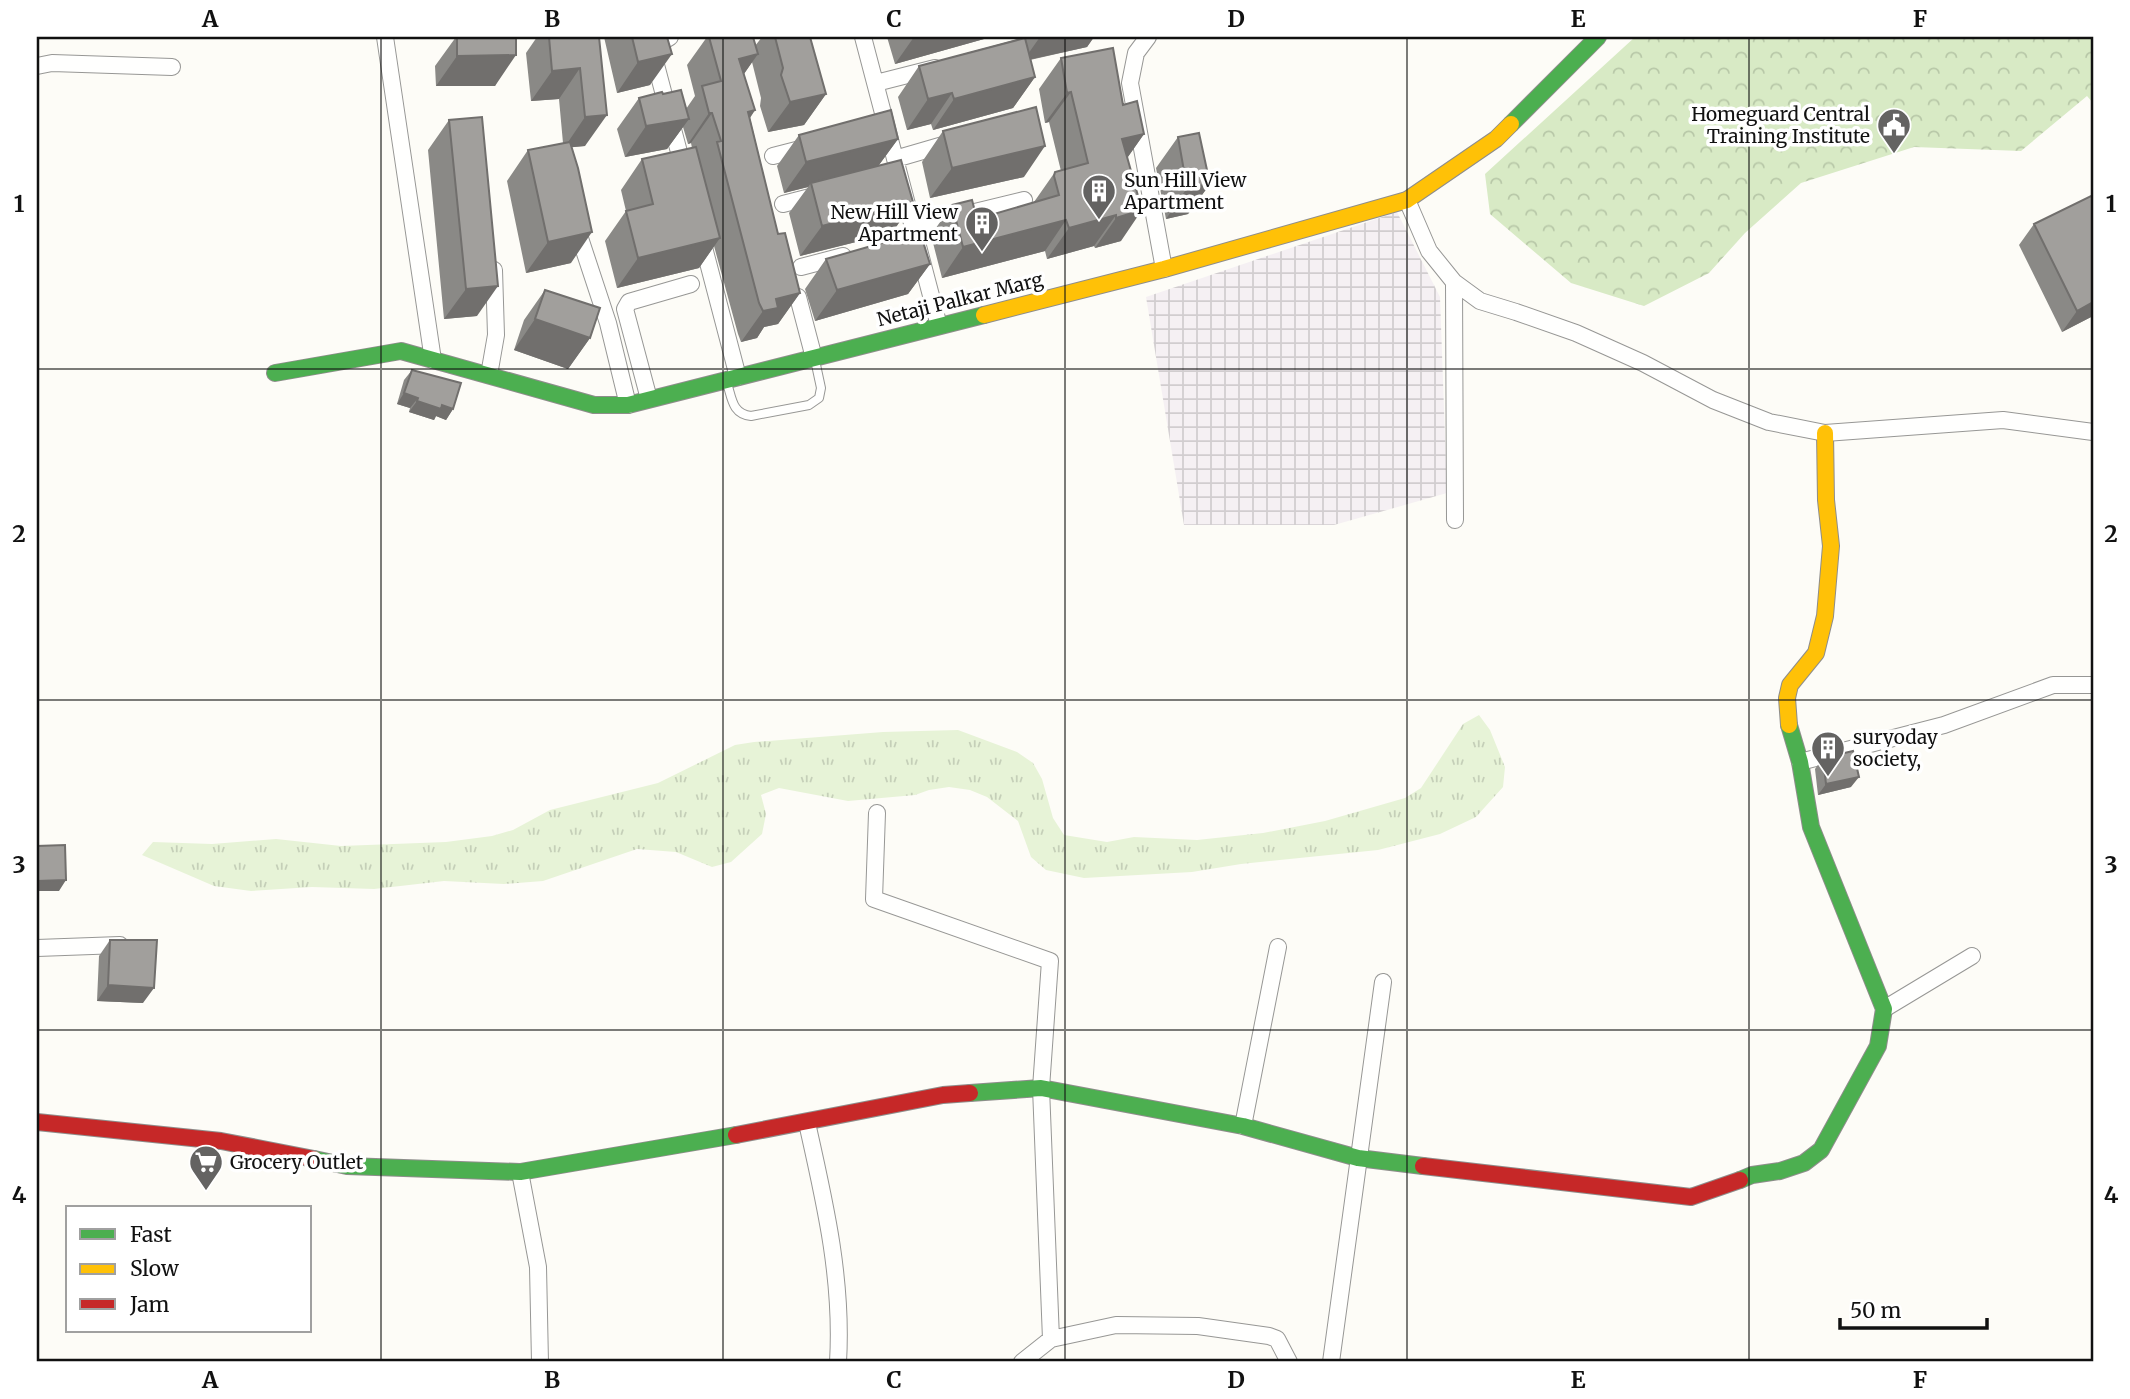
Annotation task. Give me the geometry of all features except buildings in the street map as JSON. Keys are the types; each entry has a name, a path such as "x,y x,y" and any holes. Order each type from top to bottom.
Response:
{"street":[{"path":"385,37 433,360"},
{"path":"670,37 657,45 655,61 689,191"},
{"path":"863,37 876,83 880,127 939,326"},
{"path":"1130,37 1136,53"},
{"path":"1148,37 1136,53 1130,83 1164,269"},
{"name":"Netaji Palkar Marg","path":"275,373 401,351 594,405 628,405 814,358 1164,269 1407,200 1496,139 1598,37"},
{"path":"37,66 52,63 172,67"},
{"path":"876,83 951,64"},
{"path":"894,170 970,137"},
{"path":"773,156 824,142"},
{"path":"783,204 835,191"},
{"path":"911,235 1024,200"},
{"path":"1407,200 1429,251 1454,282 1479,301 1576,333 1643,363 1713,400 1769,422 1825,433 2003,420 2093,432"},
{"path":"570,205 608,323 628,405"},
{"path":"696,217 732,378"},
{"path":"801,267 852,254"},
{"path":"489,376 496,335 493,260"},
{"path":"1454,282 1455,520"},
{"path":"649,399 625,309 629,302 691,284"},
{"path":"798,297 814,358"},
{"path":"37,1122 221,1141 347,1166 520,1172 807,1123 943,1095 1041,1088 1243,1126 1358,1158 1690,1197 1752,1175 1780,1171 1804,1163 1821,1150 1878,1046 1884,1009 1811,827 1800,762 1789,724 1787,698 1790,685 1816,653 1825,616 1832,546 1826,500 1825,433"},
{"path":"1800,762 1944,725 2053,685 2093,685"},
{"path":"877,813 874,899 1051,961 1041,1088 1051,1339"},
{"path":"37,948 120,945"},
{"path":"1243,1126 1278,947"},
{"path":"1884,1009 1972,956"},
{"path":"1331,1362 1383,982"},
{"path":"807,1123 828,1213 839,1296 838,1362"},
{"path":"520,1172 538,1267 540,1362"},
{"path":"1022,1362 1051,1339 1116,1325 1198,1326 1269,1336 1277,1339 1289,1362"}],"lane":[{"path":"732,378 735,408 744,415 809,405 819,398 821,388 814,358"}],"shaded area":[{"path":"1397,212 1440,297 1447,493 1334,525 1184,525 1146,297"}],"green space":[{"path":"1635,37 2093,37 2093,103 2087,96 2021,151 1914,147 1801,183 1745,233 1709,273 1644,306 1571,283 1490,214 1485,174"},
{"path":"1479,715 1490,730 1505,767 1503,787 1476,817 1440,834 1378,850 1241,864 1192,872 1084,878 1046,870 1031,857 1018,821 987,797 970,790 949,787 915,795 848,801 779,788 761,795 766,814 762,834 731,862 712,867 676,852 637,849 543,881 504,884 444,881 374,889 312,887 251,891 214,886 142,855 153,842 212,844 276,839 341,846 446,842 492,836 513,830 550,810 658,783 735,745 883,732 958,730 1017,752 1033,763 1042,779 1053,818 1064,835 1107,842 1134,837 1197,840 1263,833 1325,821 1405,798 1421,788 1463,724"}],"traffic: fast":[{"path":"1511,124 1598,37"},
{"path":"275,373 401,351 594,405 628,405 984,315"},
{"path":"1740,1180 1804,1163 1821,1150 1878,1046 1884,1009 1811,827 1800,762 1789,725"},
{"path":"970,1093 1041,1088 1243,1126 1358,1158 1423,1166"},
{"path":"314,1159 347,1166 520,1172 736,1135"}],"traffic: slow":[{"path":"984,315 1164,269 1407,200 1496,139 1511,124"},
{"path":"1789,725 1787,698 1790,685 1816,653 1825,616 1831,546 1826,500 1825,433"}],"traffic: jam":[{"path":"736,1135 943,1095 970,1093"},
{"path":"37,1122 221,1141 314,1159"},
{"path":"1423,1166 1691,1197 1740,1180"}],"place":[{"name":"Homeguard Central Training Institute","path":"1894,155"},
{"name":"Sun Hill View Apartment","path":"1099,221"},
{"name":"New Hill View Apartment","path":"982,253"},
{"name":"suryoday society,","path":"1828,778"},
{"name":"Grocery Outlet","path":"206,1192"}]}
